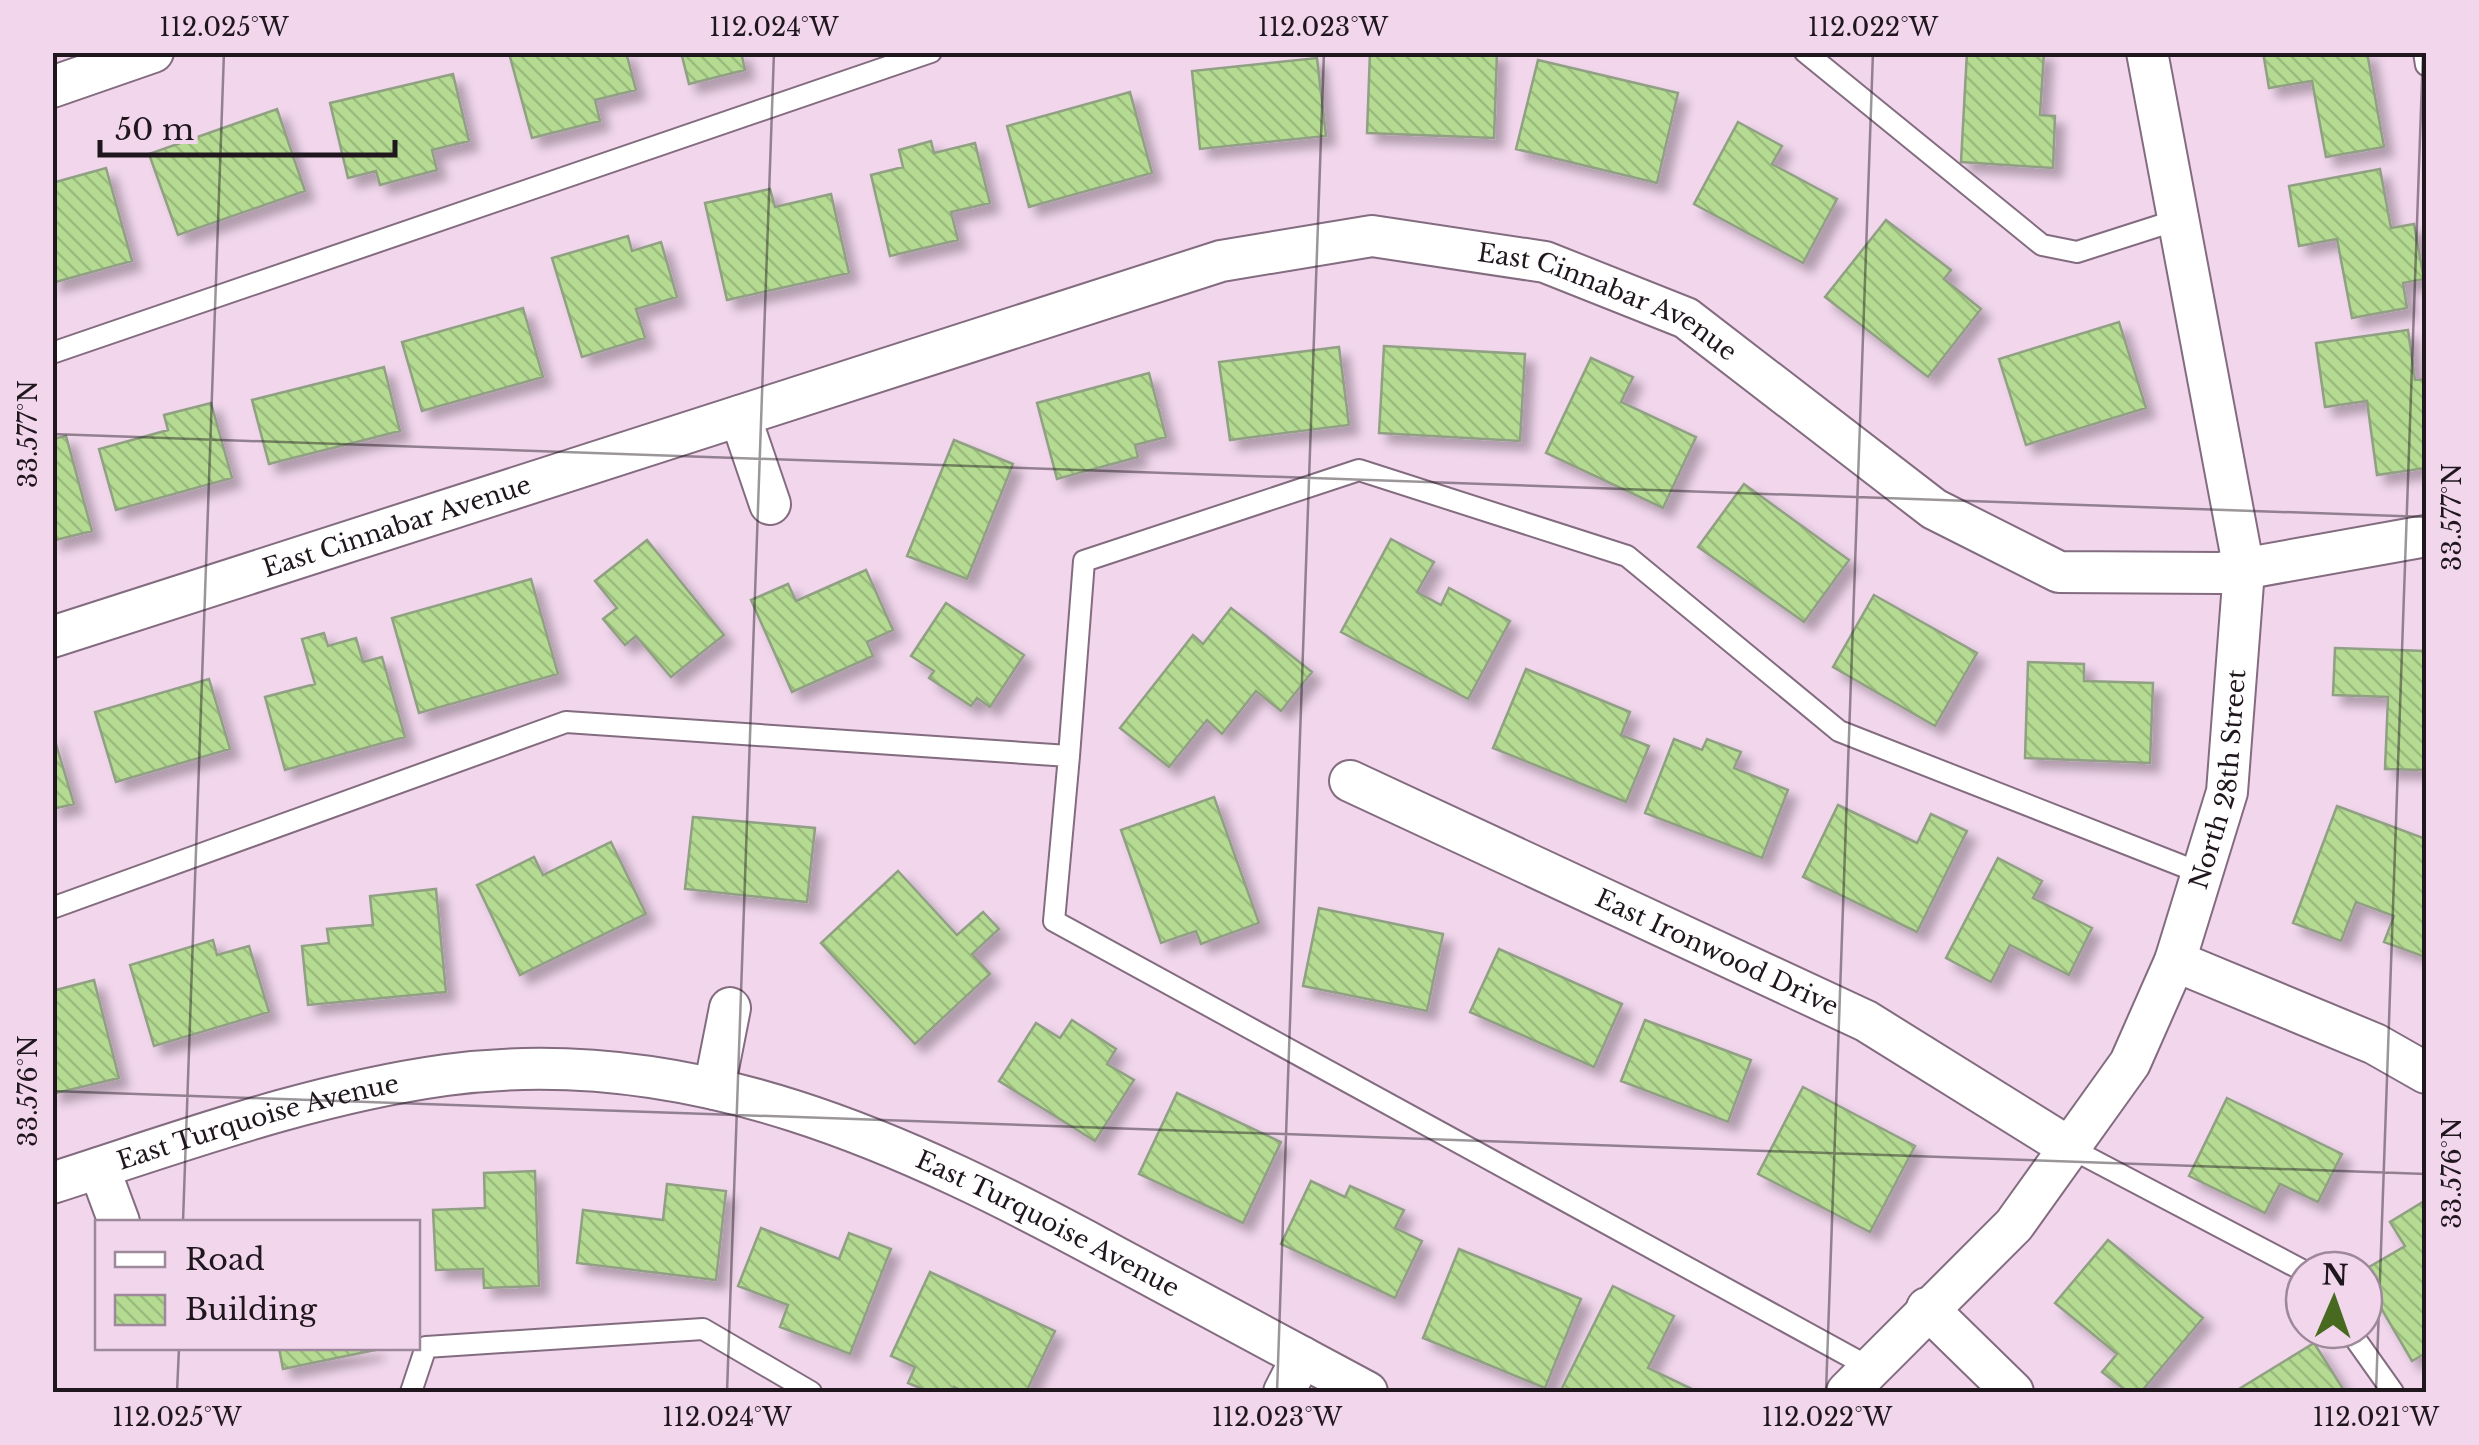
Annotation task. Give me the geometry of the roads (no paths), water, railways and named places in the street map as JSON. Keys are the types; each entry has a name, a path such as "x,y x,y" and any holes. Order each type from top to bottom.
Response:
{"street":[{"path":"52,86 153,52"},
{"name":"North 28th Street","path":"1858,1380 2014,1225 2130,1063 2175,961 2227,792 2244,570 2147,52"},
{"name":"East Cinnabar Avenue","path":"52,637 1221,261 1372,236 1545,262 1686,318 1934,509 2059,572 2194,574 2244,570 2426,536"},
{"path":"740,416 770,504"},
{"name":"East Ironwood Drive","path":"1350,781 1866,1021 2070,1148"},
{"path":"2175,961 2374,1044 2426,1073"},
{"path":"714,1089 730,1008"},
{"name":"East Turquoise Avenue","path":"52,1183 208,1129 321,1099 449,1075 605,1074 714,1089 772,1101 867,1134 976,1181 1368,1392"},
{"name":"East Turquoise Avenue","path":"99,1168 118,1220"},
{"path":"1927,1308 2013,1392"},
{"path":"1284,1392 1302,1357"}],"lane":[{"path":"52,353 931,52"},
{"path":"1805,52 2042,245 2077,252 2180,218"},
{"path":"2424,52 2426,65"},
{"path":"1858,1380 1054,921 1084,560 1359,470 1627,556 1839,731 2204,874"},
{"path":"52,908 566,722 1069,756"},
{"path":"2070,1148 2284,1261"},
{"path":"411,1392 426,1347 704,1330 811,1392"},
{"path":"2363,1350 2393,1392"}]}
